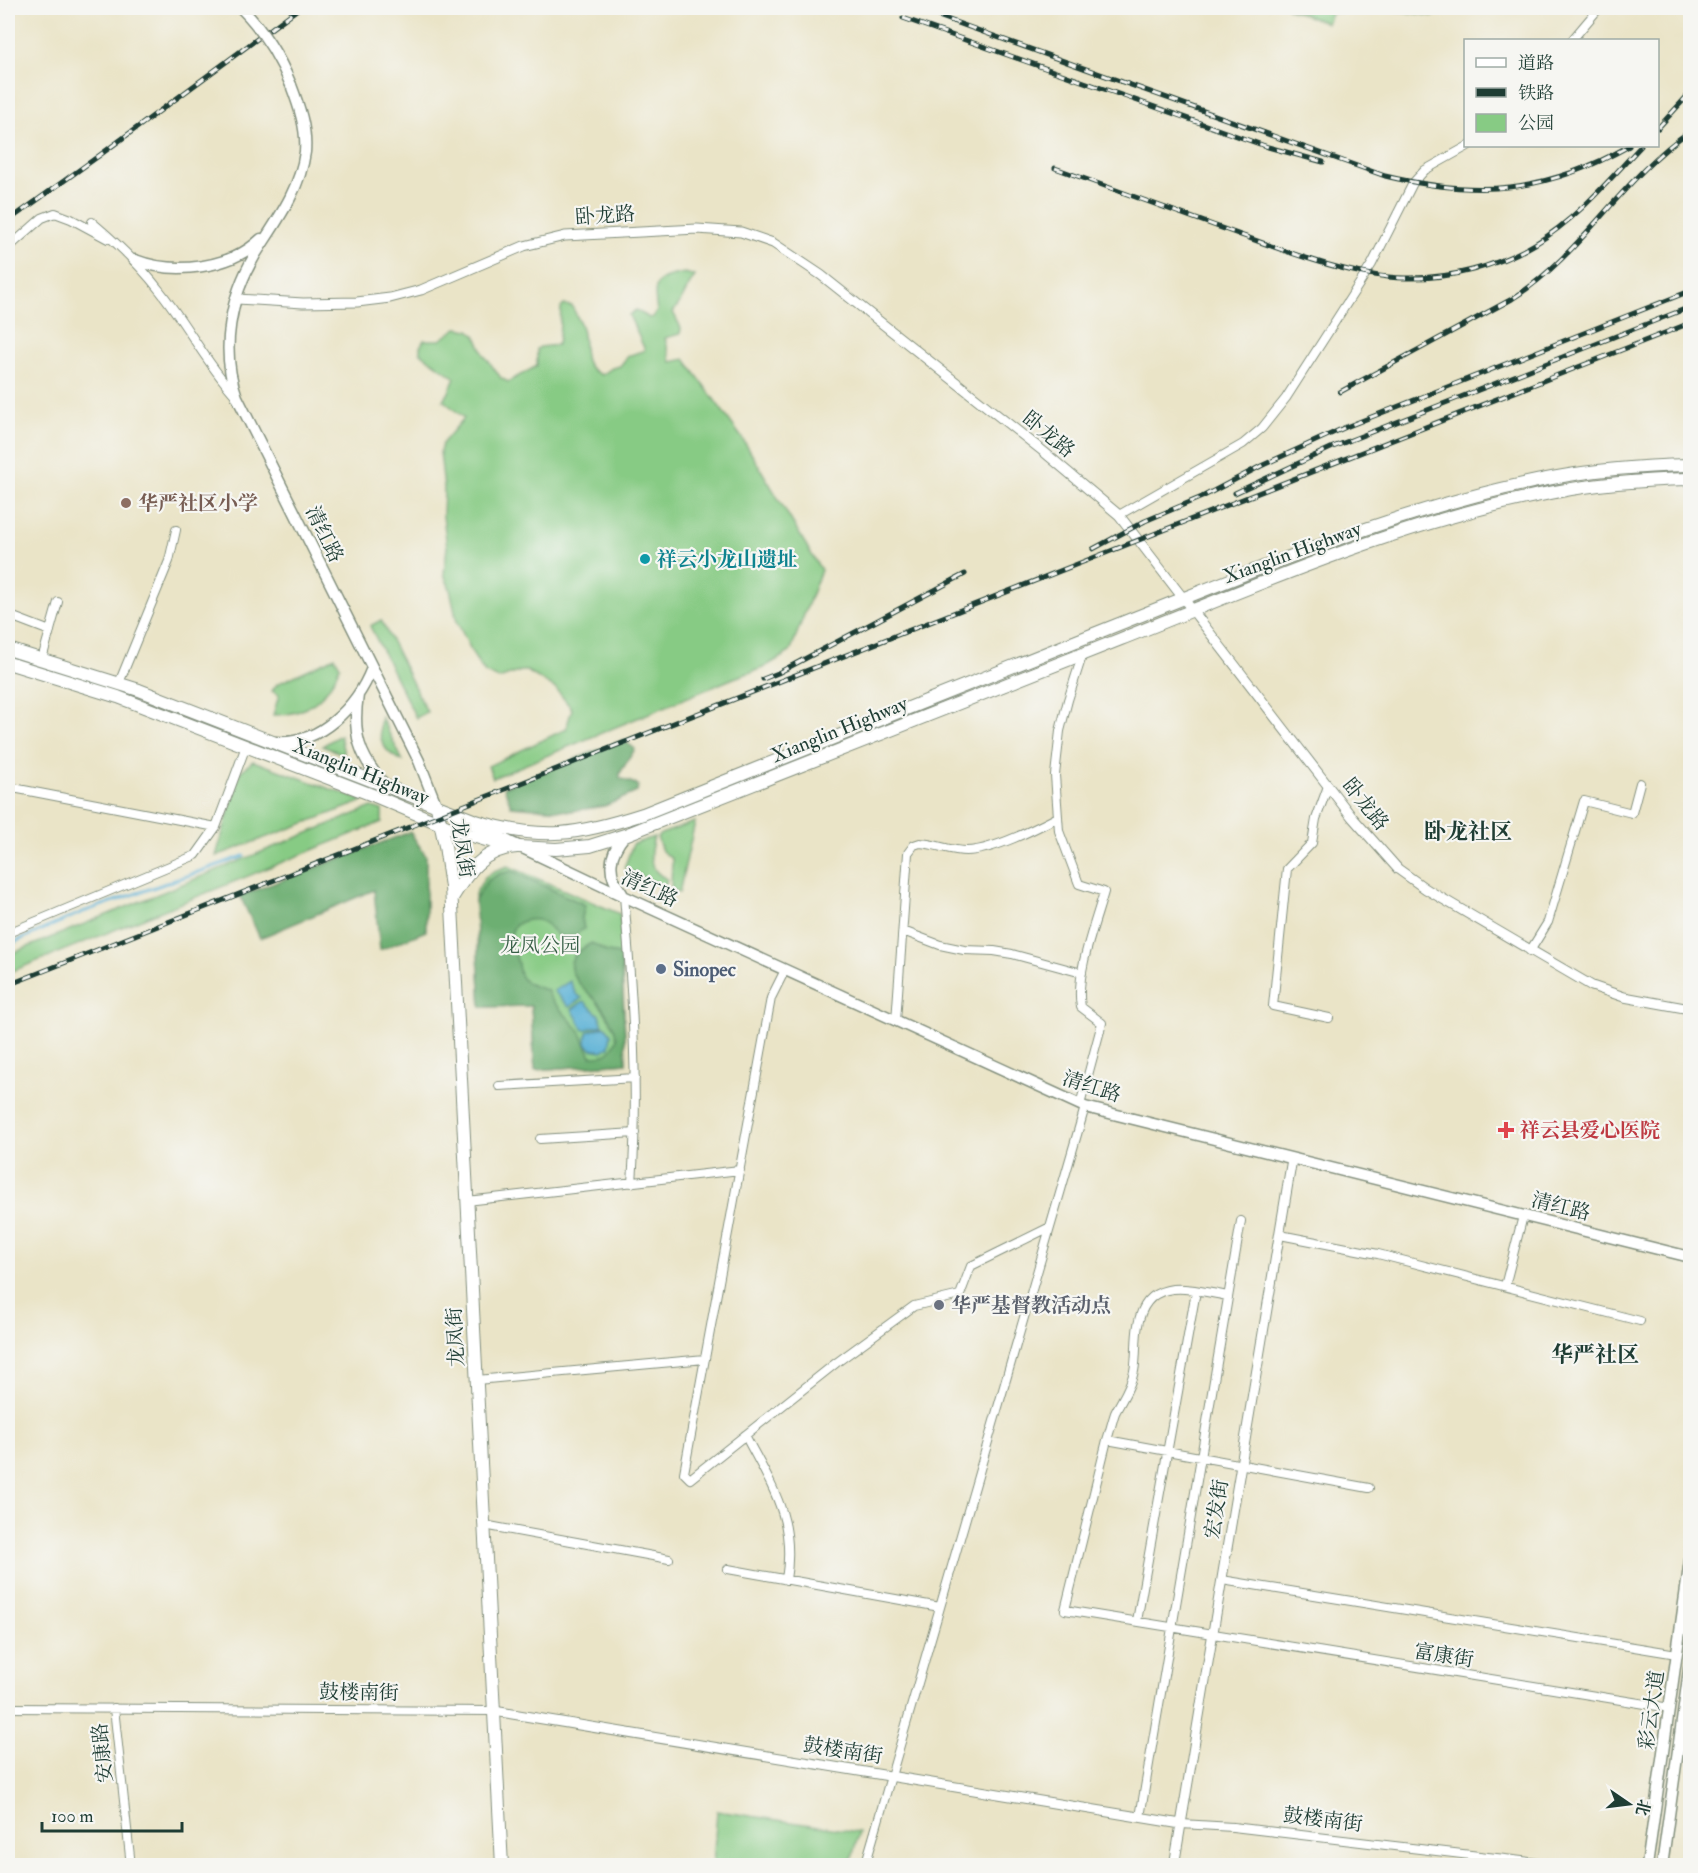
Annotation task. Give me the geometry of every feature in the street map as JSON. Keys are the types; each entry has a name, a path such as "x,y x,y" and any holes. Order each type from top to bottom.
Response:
{"main road":[{"name":"清红路","path":"240,8 265,36 282,65 303,124 305,151 296,186 248,268 237,299 229,332 228,355 231,376 237,397 419,761 437,807 624,896 1083,1106 1690,1257"},
{"path":"135,260 152,266 171,267 226,261 252,247 275,224"},
{"name":"Xianglin Highway","path":"8,649 119,683 476,821 514,831 556,834 600,828 643,814 1183,599 1338,540 1467,498 1521,484 1578,474 1642,467 1690,465"},
{"name":"Xianglin Highway","path":"8,663 118,697 375,796 441,825 486,840 519,847 556,849 583,847 625,835 1192,610 1353,549 1471,511 1524,498 1584,487 1690,479"},
{"path":"272,741 295,741 316,734 339,716 359,693 372,668"},
{"path":"359,693 356,724 360,747 367,764 385,785"},
{"name":"龙凤街","path":"437,807 447,857 451,899 502,1866"},
{"path":"624,896 613,880 610,865 615,849 625,835"},
{"path":"451,899 471,870 482,859 499,850 519,847"},
{"name":"彩云大道","path":"1647,1866 1690,1560"},
{"name":"彩云大道","path":"1662,1866 1690,1663"}],"street":[{"path":"1573,39 1599,8"},
{"path":"1119,515 1243,444 1262,428 1286,398 1372,264 1413,183 1425,170 1466,147"},
{"path":"8,170 10,176 8,182"},
{"path":"8,248 42,218 55,213 116,242"},
{"path":"92,222 135,260 161,292 211,366 237,397"},
{"name":"卧龙路","path":"237,299 321,303 398,297 438,283 524,246 565,236 697,229 748,234 782,248 821,275 1044,452 1119,515 1328,786 1383,853 1412,880 1592,986 1643,1001 1690,1009"},
{"path":"119,683 169,561 176,530"},
{"path":"42,659 58,602"},
{"path":"8,615 50,631"},
{"path":"864,1866 1050,1227 1083,1106 1102,1023 1081,1007 1079,997 1082,973 1104,892 1079,884 1059,831 1055,775 1060,731 1083,654"},
{"path":"8,933 196,855 216,827 246,746"},
{"path":"1530,951 1548,922 1584,801 1632,813 1640,783"},
{"path":"1328,786 1316,819 1312,843 1287,869 1273,1006 1329,1018"},
{"path":"8,788 216,827"},
{"path":"896,1021 908,852 914,845 920,843 967,851 991,846 1058,817"},
{"path":"624,896 635,1078 632,1183"},
{"path":"903,931 940,945 964,950 1012,954 1082,973"},
{"path":"785,970 771,998 684,1473 690,1479 836,1363 914,1306 960,1295 970,1266 1050,1227"},
{"path":"500,1086 635,1078"},
{"path":"540,1139 635,1133"},
{"name":"宏发街","path":"1174,1866 1292,1159"},
{"path":"467,1201 740,1170"},
{"path":"1505,1287 1523,1216"},
{"path":"1140,1817 1241,1221"},
{"path":"1280,1235 1378,1254 1640,1321"},
{"path":"1228,1296 1177,1288 1163,1290 1143,1309 1137,1331 1132,1381 1115,1414 1107,1440 1369,1488"},
{"path":"1137,1621 1196,1291"},
{"path":"477,1380 705,1359"},
{"path":"745,1435 780,1502 789,1537 790,1558 786,1580"},
{"name":"富康街","path":"1107,1440 1065,1610 1670,1708"},
{"path":"484,1525 669,1559"},
{"path":"728,1569 940,1607"},
{"path":"1222,1580 1677,1654"},
{"name":"鼓楼南街","path":"8,1708 494,1711 1181,1824 1244,1828 1563,1866"},
{"name":"安康路","path":"114,1708 131,1866"}],"green space":[{"path":"1287,8 1370,8 1331,13 1327,23"},
{"path":"1377,8 1435,8 1434,16"},
{"path":"685,273 695,276 673,312 681,328 680,334 665,338 671,362 685,359 742,438 821,570 790,652 763,668 493,778 488,766 566,729 572,709 556,689 527,671 499,679 485,673 457,622 450,589 444,574 447,547 440,452 442,444 464,418 443,400 455,378 423,355 420,347 424,340 440,340 457,328 469,330 476,336 484,355 501,378 508,382 537,366 537,349 557,345 561,308 564,305 572,306 582,329 586,362 589,367 602,375 620,366 628,356 645,350 629,315 636,310 649,318 653,317 657,311 655,293 658,283 662,279"},
{"path":"381,620 427,712 416,718 370,626"},
{"path":"335,657 340,666 329,687 315,702 296,712 273,715 279,695 272,691 277,684"},
{"path":"381,717 403,761 391,754 383,744 380,731"},
{"path":"340,735 344,754 322,746"},
{"path":"623,740 635,749 620,773 620,778 638,785 637,792 605,806 572,811 511,806 504,787"},
{"path":"253,761 364,801 216,856 240,772"},
{"path":"372,807 382,810 382,822 8,973 8,955"},
{"path":"695,822 679,893 671,889 672,859 662,851 657,837"},
{"path":"410,832 426,856 426,931 380,950 374,890 260,938 240,896"},
{"path":"654,837 651,861 656,871 667,879 665,888 624,868 633,844"},
{"name":"龙凤公园","path":"508,866 620,914 626,1063 535,1070 531,1006 481,1007 475,894 485,877"},
{"name":"龙凤公园","path":"512,871 585,905 582,918 584,929 572,936 558,936 544,923 538,920 528,920 515,926 511,936 521,976 530,984 547,990 551,999 580,1031 591,1056 607,1053 617,1039 603,1009 574,976 571,968 572,960 579,951 592,943 607,952 621,954 626,1063 535,1070 531,1006 481,1007 475,900 487,881 499,874"},
{"path":"717,1811 859,1832 850,1865 713,1865"}],"water":[{"path":"570,981 576,994 582,998 569,1007 554,991"},
{"path":"584,1001 599,1015 603,1025 584,1030 572,1009"},
{"path":"605,1026 611,1034 609,1047 602,1051 591,1049 586,1043 587,1032"}],"waterway":[{"path":"8,945 83,912 244,856"}],"railway":[{"path":"8,221 299,8"},
{"path":"916,8 1385,176 1418,183 1481,189 1540,182 1569,174 1627,147"},
{"path":"903,18 1268,147 1323,162"},
{"path":"1659,127 1690,93"},
{"path":"1340,392 1512,299 1537,281 1560,261 1643,170 1690,131"},
{"path":"1055,168 1320,262 1385,277 1422,278 1456,274 1489,265 1535,244 1578,211 1640,147"},
{"path":"1093,549 1145,521 1202,497 1261,466 1346,427 1690,291"},
{"path":"1235,493 1333,447 1690,307"},
{"path":"8,985 1690,323"},
{"path":"763,679 965,574"}],"place":[{"name":"华严社区小学","path":"126,503"},
{"name":"祥云小龙山遗址","path":"645,559"},
{"name":"Sinopec","path":"661,969"},
{"name":"祥云县爱心医院","path":"1506,1130"},
{"name":"华严基督教活动点","path":"939,1305"}],"district":[{"name":"卧龙社区","path":"1468,831"},
{"name":"华严社区","path":"1595,1354"}]}
